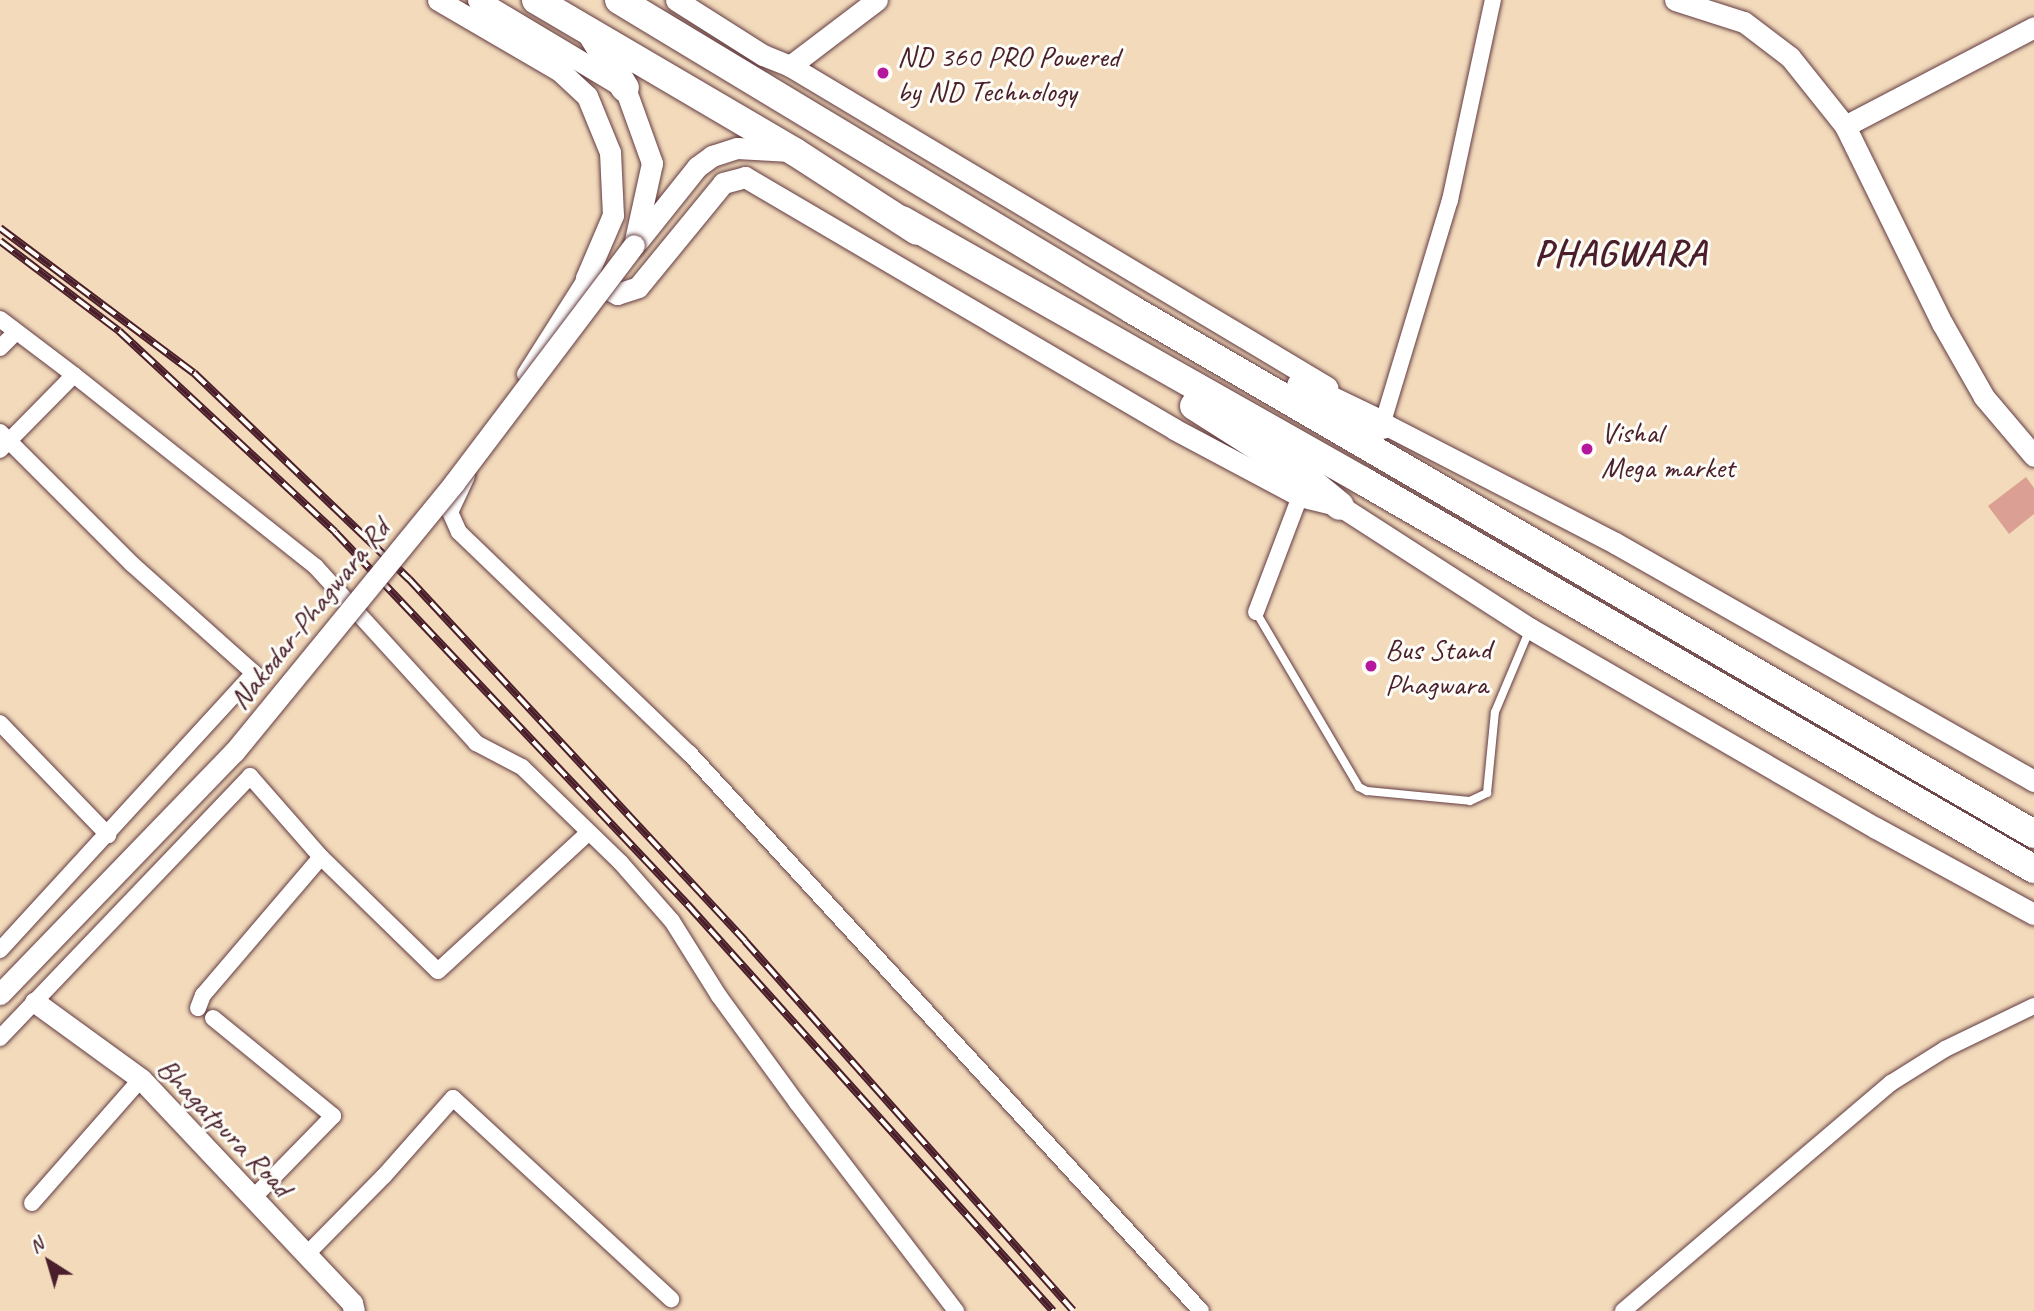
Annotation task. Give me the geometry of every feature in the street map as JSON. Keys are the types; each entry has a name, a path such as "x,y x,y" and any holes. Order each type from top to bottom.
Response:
{"highway":[{"path":"536,0 795,152 902,220 1404,505 2034,869"},
{"path":"619,0 934,191 2034,834"},
{"path":"590,31 625,88"},
{"path":"934,191 1063,249 1331,403 1381,425"},
{"path":"902,220 986,281 1301,474 1340,506"}],"main road":[{"path":"438,0 560,71 587,96 610,152 613,215 586,278 617,294 638,287 723,183 745,177 1174,429 1300,496 1340,506 1531,629 1876,828 2034,914"},
{"path":"478,0 625,88 652,163 634,245"},
{"path":"676,0 763,55 790,66 1319,382 1381,425 1615,543 2034,781"},
{"path":"790,66 877,0"},
{"path":"1675,0 1744,23 1790,57 1845,126 1948,333 1984,397 2034,456"},
{"path":"1845,126 2034,27"},
{"name":"Nakodar-Phagwara Rd","path":"0,994 234,752 454,483 634,245 697,167 712,156 737,148 795,152"},
{"name":"Bhagatpura Road","path":"35,1002 141,1079 352,1303 354,1311"}],"street":[{"path":"1381,425 1450,200 1493,0"},
{"path":"586,278 483,440 450,512 459,532 689,753 1202,1311"},
{"path":"0,320 74,375 316,567 475,743 522,767 621,863 672,921 719,996 796,1103 956,1311"},
{"path":"0,348 16,332"},
{"path":"0,950 254,673 132,564 3,441 74,375"},
{"path":"1256,612 1300,496"},
{"path":"0,723 108,835"},
{"path":"0,1038 250,776 321,857 438,971 588,833"},
{"path":"198,1009 203,995 321,857"},
{"path":"1623,1311 1891,1083 1945,1049 2034,1006"},
{"path":"214,1018 333,1116 253,1198"},
{"path":"32,1203 141,1079"},
{"path":"306,1255 384,1176 453,1098 671,1299"}],"lane":[{"path":"1256,612 1359,787 1367,791 1471,802 1487,793 1495,712 1531,629"}],"building":[{"path":"2026,477 2034,488 2034,514 2009,534 1988,506"}],"railway":[{"path":"0,228 194,373 409,579 745,941 1073,1311"},
{"path":"0,241 119,331 335,532 688,905 1053,1311"}],"place":[{"name":"ND 360 PRO Powered by ND Technology","path":"883,73"},
{"name":"Vishal Mega market","path":"1587,449"},
{"name":"Bus Stand Phagwara","path":"1371,666"}],"district":[{"name":"PHAGWARA","path":"1621,253"}]}
